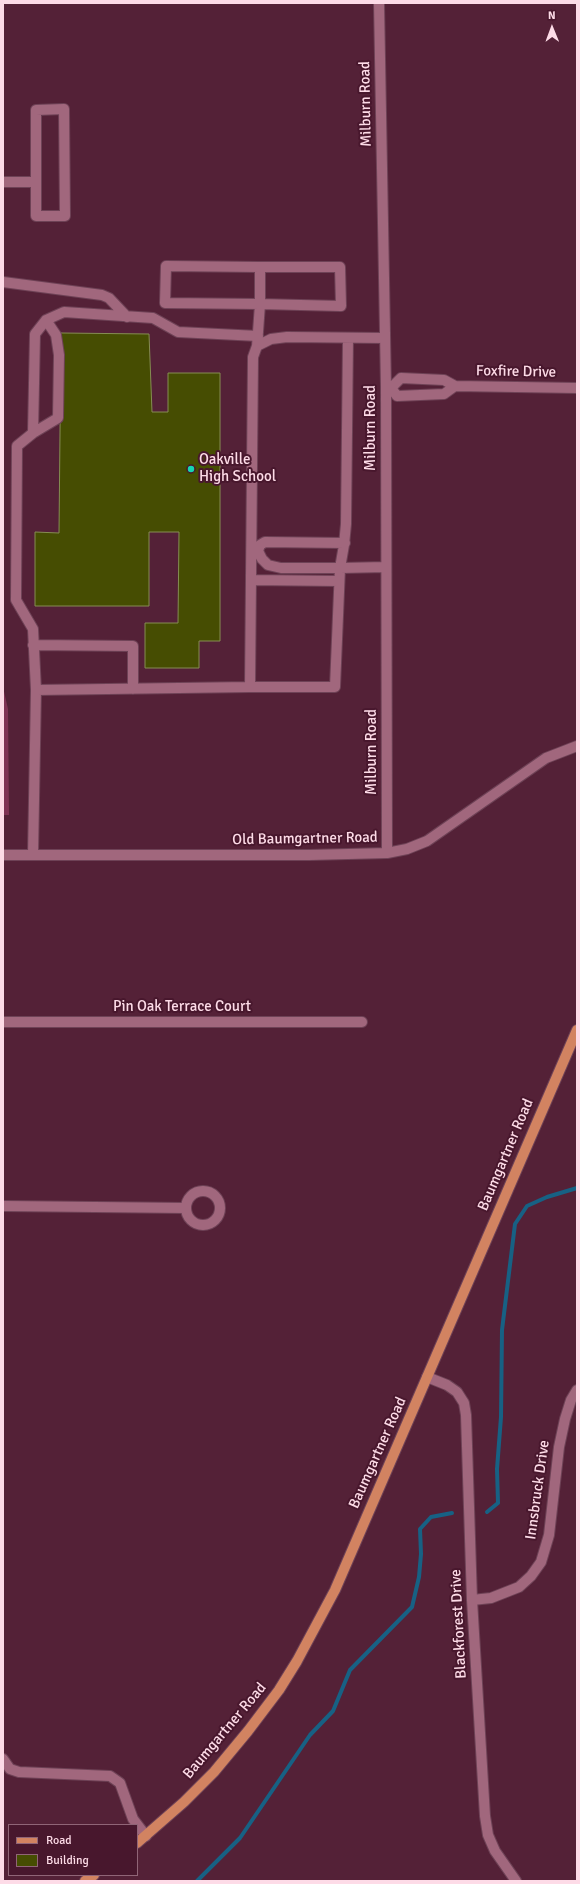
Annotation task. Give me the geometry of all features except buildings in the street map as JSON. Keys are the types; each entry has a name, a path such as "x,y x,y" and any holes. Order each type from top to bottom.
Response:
{"main road":[{"name":"Baumgartner Road","path":"138,1842 184,1802 214,1772 279,1690 297,1660 334,1590 577,1030"}],"street":[{"name":"Milburn Road","path":"379,3 385,338 388,388 386,567 387,853"},
{"path":"64,109 65,216 36,216 36,182 36,110 64,109"},
{"path":"3,182 36,182"},
{"path":"166,266 340,267 341,306 260,304 165,303 166,266"},
{"path":"250,687 253,357 258,341 260,267"},
{"path":"3,282 102,295 109,298 128,317"},
{"path":"34,433 35,334 46,320 64,312 154,318 178,332 258,341 287,337 385,338"},
{"path":"33,855 36,690 33,629 16,600 17,446 58,418 59,355 56,335 46,320"},
{"path":"36,690 335,687 339,581 344,543 348,338"},
{"name":"Foxfire Drive","path":"455,386 444,394 397,396 388,388 401,378 444,380 455,386 577,388"},
{"path":"344,543 265,542 260,545 258,551 262,559 268,565 281,568 386,567"},
{"path":"251,580 339,581"},
{"path":"34,645 133,646 133,689"},
{"name":"Old Baumgartner Road","path":"3,855 309,855 387,853 407,849 427,841 546,758 577,746"},
{"name":"Pin Oak Terrace Court","path":"3,1022 362,1022"},
{"path":"3,1206 186,1208"},
{"name":"Blackforest Drive","path":"427,1377 447,1385 457,1392 464,1403 466,1415 472,1600 485,1816 488,1834 495,1851 516,1881"},
{"name":"Innsbruck Drive","path":"472,1600 491,1598 519,1586 532,1576 541,1562 549,1535 559,1447 571,1400 577,1390"},
{"path":"3,1760 10,1769 19,1772 110,1776 120,1783 133,1820 136,1824"},
{"path":"138,1826 146,1836"}],"shaded area":[{"path":"3,687 8,709 9,815 3,815"}],"waterway":[{"path":"487,1512 498,1503 497,1469 501,1417 502,1330 515,1224 527,1206 547,1197 577,1188"},
{"path":"197,1881 240,1838 310,1735 333,1711 350,1670 412,1607 419,1577 421,1554 420,1529 431,1517 452,1513"}],"place":[{"name":"Oakville High School","path":"191,469"}]}
